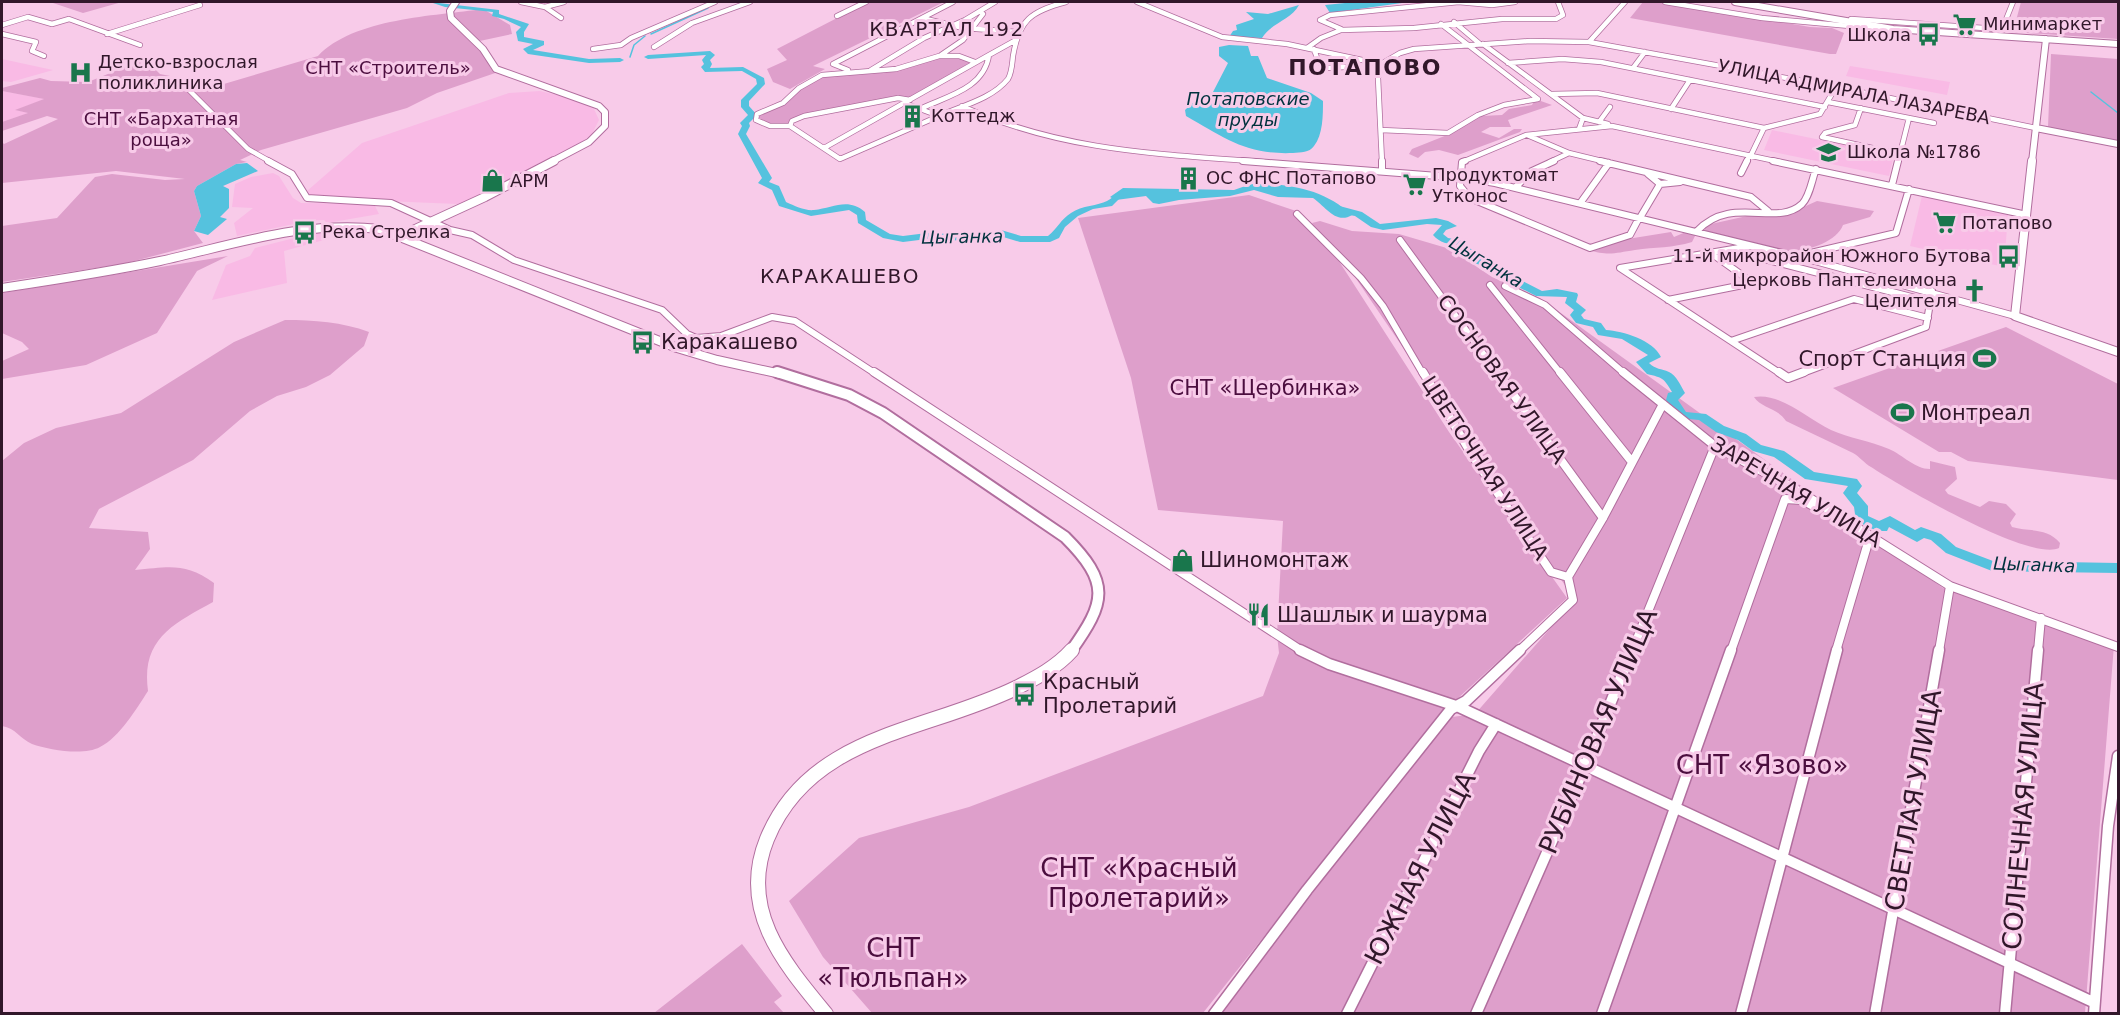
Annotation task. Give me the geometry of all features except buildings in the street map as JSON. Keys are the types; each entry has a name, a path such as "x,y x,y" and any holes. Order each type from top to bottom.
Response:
{"main road":[{"path":"1735,2 1840,23 1886,29 2118,44"},
{"path":"400,236 589,142 600,134 607,119 599,106 496,69 483,49 452,18 450,11 455,3"},
{"path":"2046,39 2038,90 2036,128 2015,316 2118,352"},
{"name":"УЛИЦА АДМИРАЛА ЛАЗАРЕВА","path":"2036,128 2118,144"},
{"path":"2,288 105,272 328,226 363,226 400,236 677,348 717,360 773,370 849,395 883,413 1042,520 1082,554 1094,571 1098,592 1096,614 1085,637 1068,657 1046,674 1014,689 861,746 819,770 803,783 783,807 764,846 760,862 758,891 769,936 784,964 826,1014"}],"street":[{"path":"521,2 545,8 561,18"},
{"path":"545,8 564,2"},
{"path":"593,49 621,45 631,38 715,2"},
{"path":"654,47 678,30 750,2"},
{"path":"837,16 866,2"},
{"path":"858,72 833,66 833,64 893,30 953,2"},
{"path":"868,71 924,38 952,27 995,2"},
{"path":"939,56 963,40 969,29 986,12 1003,2"},
{"path":"975,62 959,56 939,56 896,69 822,75 799,88 783,103 764,109 757,114 756,120 762,124 790,126 840,159 984,96 1008,78 1017,32 1021,24 1032,14 1066,2"},
{"path":"1137,2 1222,37 1314,49 1381,64 1378,78 1382,171"},
{"path":"1349,27 1338,29 1320,20 1330,15 1458,2 1492,5 1515,2"},
{"path":"1307,48 1321,38 1341,30 1454,22 1556,19 1563,15 1558,2"},
{"path":"1589,42 1624,2"},
{"path":"1665,2 1762,18 1840,23"},
{"path":"1749,4 1788,8 1847,19 1924,26 1999,29 2003,27 2013,2"},
{"path":"107,33 200,5"},
{"path":"701,8 722,11"},
{"path":"2,25 28,17 52,24 69,18 140,45"},
{"path":"922,18 952,27 1017,32"},
{"path":"1454,22 1583,118 2027,215"},
{"path":"1381,130 1449,133 1478,115 1495,108 1538,99 1441,24"},
{"path":"1924,26 1988,36"},
{"path":"2,34 36,42 33,51 44,56"},
{"path":"824,148 1016,40"},
{"name":"УЛИЦА АДМИРАЛА ЛАЗАРЕВА","path":"1381,64 1400,52 1414,49 1548,40 1589,42 1836,87 2036,128"},
{"path":"1003,47 1015,49"},
{"path":"1314,49 1325,69 1330,71 1346,67"},
{"path":"1633,68 1645,52"},
{"path":"920,109 981,78 988,66 989,55"},
{"path":"1508,63 1586,60 1934,123"},
{"path":"1671,109 1690,80"},
{"path":"186,87 248,149 292,174 307,198 391,203 432,222 472,235 520,262 662,310 687,334 696,338 721,336 772,317 795,321 1311,657 1354,674 1435,696 2009,963 2093,1008 2107,837 2118,756"},
{"path":"1552,94 1591,92 1764,128 1820,114 1836,87"},
{"path":"790,126 792,121 804,116 898,98 939,116"},
{"path":"962,106 1016,130 1087,146 1461,178 1505,185 1640,217"},
{"path":"1599,122 1610,107"},
{"path":"1861,108 1855,125 1825,133 1822,137 1900,154"},
{"path":"1579,129 1583,118"},
{"path":"1892,186 1909,118"},
{"path":"1626,128 1579,129 1526,135 1464,159 1461,178 1458,182 1463,193 1478,203 1590,248 1630,235 1660,184"},
{"path":"1741,173 1764,128"},
{"path":"1538,133 1569,153 1751,197 1768,211"},
{"path":"1526,135 1562,149"},
{"path":"1517,186 1530,172 1569,153"},
{"path":"1581,202 1609,163"},
{"path":"1697,231 1702,224 1718,214 1796,208 1803,203 1816,169"},
{"path":"1644,171 1660,184 1688,182"},
{"path":"1461,178 1480,178 1517,186 1932,291 2015,316"},
{"path":"1797,256 1896,233 1909,189"},
{"name":"ЦВЕТОЧНАЯ УЛИЦА","path":"1214,1014 1307,890 1451,709 1459,707 1573,600 1568,577 1551,572 1511,515 1472,455 1383,306 1342,256 1297,214"},
{"name":"СОСНОВАЯ УЛИЦА","path":"1400,240 1603,518"},
{"path":"1755,246 1620,268 1788,378 1926,327 1932,291"},
{"path":"1729,250 1931,302"},
{"path":"1668,300 1753,283 1711,253"},
{"path":"1490,285 1632,462"},
{"name":"ЗАРЕЧНАЯ УЛИЦА","path":"1505,286 1545,305 1715,446 1797,490 1950,586 2118,647"},
{"path":"1731,341 1850,299 1928,318"},
{"path":"1568,577 1603,518 1663,404"},
{"name":"РУБИНОВАЯ УЛИЦА","path":"1476,1014 1585,766 1715,446"},
{"path":"1602,1014 1677,809 1730,648 1785,499 1802,500 1866,533 1741,1014"},
{"name":"СВЕТЛАЯ УЛИЦА","path":"1875,1014 1950,586"},
{"name":"СОЛНЕЧНАЯ УЛИЦА","path":"2005,1014 2042,618"},
{"name":"ЮЖНАЯ УЛИЦА","path":"1347,1014 1479,751 1496,724"}],"shaded area":[{"path":"2,59 53,70 11,82 2,81"},
{"path":"1850,66 1950,82 1947,95 1846,76"},
{"path":"2,91 45,99 16,110 29,113 2,122"},
{"path":"540,91 574,99 594,109 599,120 592,134 577,146 475,200 458,204 310,198 307,191 362,143 509,93"},
{"name":"Школа №1786","path":"1772,130 1894,155 1889,176 1764,150"},
{"path":"273,173 279,176 293,198 301,203 374,204 379,214 327,223 324,220 308,221 237,236 234,223 253,208 232,207 235,184 251,177"},
{"path":"1922,196 2008,215 2004,267 1910,246"},
{"path":"322,231 324,240 284,251 287,283 212,300 226,265 250,256 255,248"}],"green space":[{"path":"50,2 122,2 83,13"},
{"path":"868,2 944,2 813,66 825,69 790,89 773,82 767,69 787,60 777,49"},
{"path":"1643,2 1662,2 1810,27 1832,28 1844,33 1836,54 1830,54 1630,18"},
{"path":"2021,2 2118,2 2118,39 2013,32"},
{"path":"483,9 510,25 512,34 475,42 501,71 437,93 407,108 261,150 240,160 247,162 236,164 197,186 194,191 201,216 194,231 203,243 123,264 2,282 2,226 57,218 95,177 112,174 165,180 185,179 116,171 2,183 2,142 4,144 58,119 47,116 2,131 2,122 28,113 15,110 44,99 2,91 2,88 40,78 51,81 88,82 145,59 160,74 170,76 134,87 175,78 190,94 318,56 333,43 373,26 419,17"},
{"path":"2051,54 2118,59 2118,141 2048,127"},
{"path":"935,58 962,58 969,63 912,98 900,96 793,119 785,126 763,122 758,117 783,105 794,93 827,75 884,72"},
{"path":"1538,100 1552,105 1508,120 1511,127 1490,127 1481,132 1499,138 1514,129 1522,129 1520,132 1458,155 1439,150 1425,152 1418,158 1409,154 1412,149 1447,135 1481,116 1502,115 1509,109 1532,105"},
{"path":"1249,195 1299,212 1331,250 1312,223 1320,221 1352,231 1399,234 1450,249 1492,277 1540,298 1943,588 2114,645 2085,1013 1221,1013 1369,819 1452,717 1475,714 1575,600 1344,261 1335,255 1449,432 1567,598 1444,711 1203,1013 872,1013 823,957 789,901 859,838 969,807 1263,696 1279,653 1277,635 1283,521 1158,510 1131,378 1078,218"},
{"path":"1817,201 1874,211 1870,217 1843,225 1835,236 1822,244 1795,251 1765,247 1706,231 1702,226 1756,214 1790,213"},
{"path":"1688,231 1696,234 1692,242 1678,245 1612,253 1588,250 1615,241 1671,232 1674,237"},
{"path":"228,256 197,271 157,333 86,365 2,379 2,361 29,349 22,342 2,333 2,293"},
{"path":"285,320 328,322 369,332 364,346 330,375 306,387 277,396 250,411 193,460 99,509 89,528 148,532 150,549 135,570 176,568 204,576 214,583 213,602 185,618 163,635 150,658 147,673 148,691 121,730 107,743 93,750 66,751 32,744 11,729 2,726 2,461 24,443 56,428 121,413 234,342"},
{"path":"2006,327 2118,384 2118,480 1968,461 1951,452 1939,452 1833,388"},
{"path":"1754,397 1774,398 1784,402 1831,430 1889,449 1919,467 1930,469 1930,461 1955,467 1957,479 1945,490 1948,494 1980,507 1989,501 2006,504 2016,514 2010,523 2012,527 2049,534 2060,543 2059,548 2044,549 2021,544 1965,520 1886,477 1853,453 1786,421 1779,413 1761,404"},
{"name":"СНТ «Тюльпан»","path":"742,944 782,996 774,1002 784,1013 654,1013"}],"water":[{"path":"1355,2 1402,3 1330,13 1325,5"},
{"name":"Потаповские пруды","path":"1299,5 1262,38 1229,37 1233,31 1237,30 1236,25 1254,19 1246,12 1268,14"},
{"name":"Потаповские пруды","path":"1248,46 1251,56 1258,56 1267,78 1311,93 1323,101 1321,131 1310,150 1277,153 1249,148 1236,144 1186,116 1185,110 1198,98 1213,92 1228,63 1219,56 1219,47"},
{"path":"247,163 258,171 223,186 229,189 229,208 220,217 227,219 208,235 194,231 201,216 194,191 197,186 236,164"},
{"path":"1251,184 1305,189 1330,199 1352,215 1341,218 1336,216 1313,198 1278,197 1254,190 1230,196 1159,204 1153,203 1146,196 1116,200 1110,197 1123,188 1234,190"}],"waterway":[{"name":"Цыганка","path":"433,2 497,11 494,15 506,17 526,26 520,32 521,39 541,43 527,49 531,52 589,61 620,60"},
{"path":"651,34 708,8"},
{"path":"630,57 634,45 645,36"},
{"name":"Цыганка","path":"648,57 710,53 711,55 706,60 708,64 705,67 708,70 743,69 760,78 761,84 745,100 745,107 753,115 744,123 746,126 742,134 767,178 763,183 776,188 782,204 800,211 816,213 843,206 856,209 862,214 861,221 887,236 903,239 927,236 970,238 1001,233 1020,239 1050,239 1055,236 1061,225 1075,214 1091,207 1109,204 1118,195 1127,193"},
{"path":"2091,92 2118,113"},
{"name":"Цыганка","path":"1332,207 1339,211 1358,214 1374,225 1383,227 1436,221 1444,223 1452,226 1443,228 1438,235 1445,240 1461,243 1473,259 1494,266 1493,269 1497,272 1540,294 1557,292 1573,295 1570,303 1581,310 1575,315 1580,321 1597,325 1602,333 1620,335 1630,339 1654,354 1655,357 1642,362 1651,372 1662,373 1671,379 1679,393 1672,396 1672,400 1682,415 1702,417 1720,429 1742,437 1757,448 1779,454 1810,476 1852,482 1855,486 1850,493 1861,506 1861,518 1882,528 1884,523 1890,521 1917,537 1921,532 1936,537 1951,550 1992,566 2118,568"}],"place":[{"name":"Минимаркет","path":"1965,24"},
{"name":"Школа","path":"1929,35"},
{"name":"Детско-взрослая поликлиника","path":"80,72"},
{"name":"Коттедж","path":"913,116"},
{"name":"Школа №1786","path":"1829,152"},
{"name":"ОС ФНС Потапово","path":"1188,178"},
{"name":"АРМ","path":"492,181"},
{"name":"Продуктомат Утконос","path":"1414,185"},
{"name":"Потапово","path":"1944,223"},
{"name":"Река Стрелка","path":"304,232"},
{"name":"11-й микрорайон Южного Бутова","path":"2009,256"},
{"name":"Церковь Пантелеимона Целителя","path":"1975,290"},
{"name":"Каракашево","path":"643,342"},
{"name":"Спорт Станция","path":"1984,359"},
{"name":"Монтреал","path":"1903,413"},
{"name":"Шиномонтаж","path":"1182,560"},
{"name":"Шашлык и шаурма","path":"1259,615"},
{"name":"Красный Пролетарий","path":"1025,694"}],"district":[{"name":"КВАРТАЛ 192","path":"947,29"},
{"name":"ПОТАПОВО","path":"1365,67"},
{"name":"КАРАКАШЕВО","path":"840,276"}],"park label":[{"name":"СНТ «Строитель»","path":"388,68"},
{"name":"СНТ «Бархатная роща»","path":"161,129"},
{"name":"СНТ «Щербинка»","path":"1265,388"},
{"name":"СНТ «Язово»","path":"1762,765"},
{"name":"СНТ «Красный Пролетарий»","path":"1139,883"}]}
